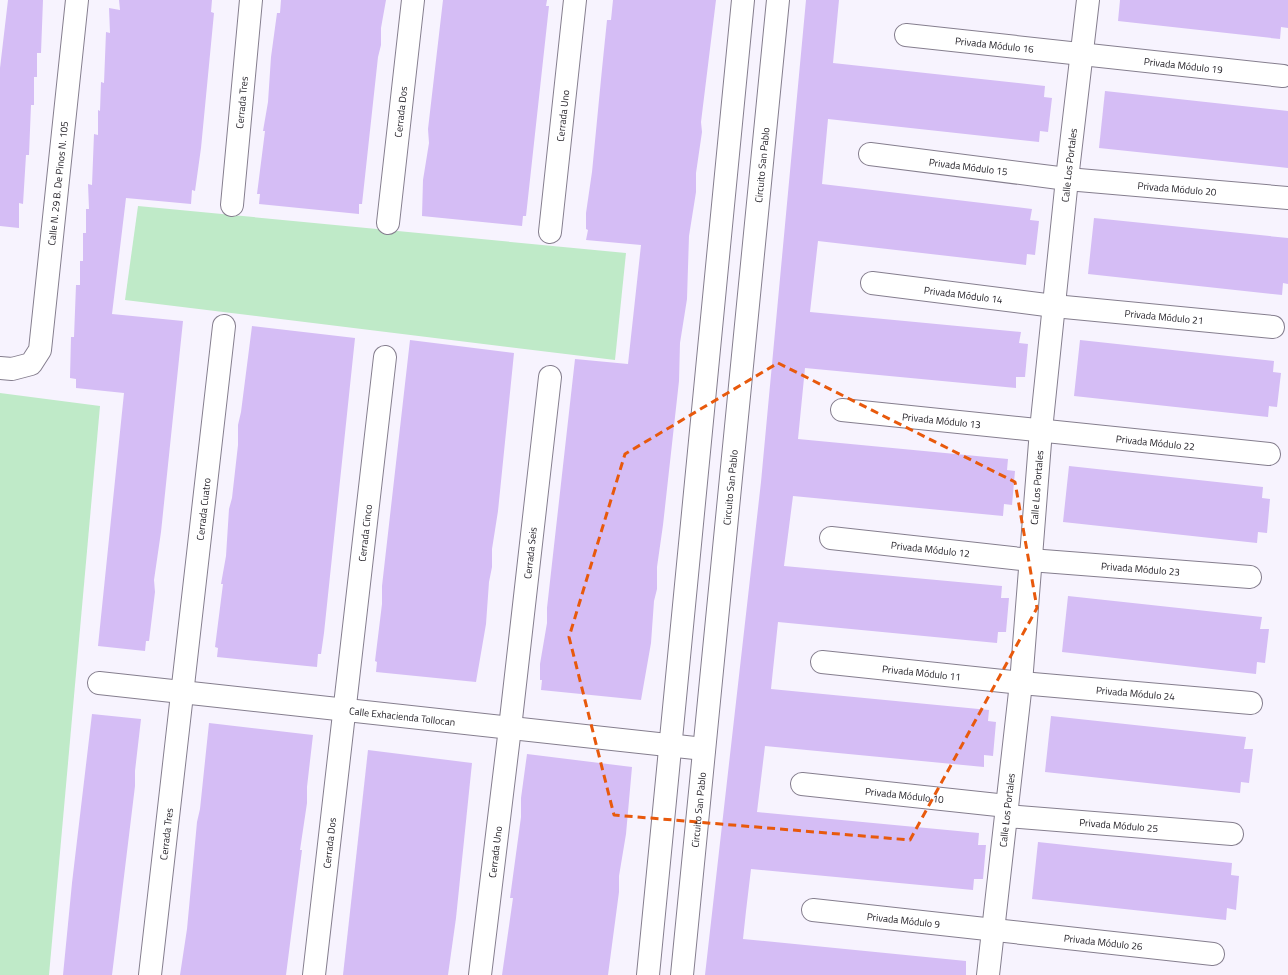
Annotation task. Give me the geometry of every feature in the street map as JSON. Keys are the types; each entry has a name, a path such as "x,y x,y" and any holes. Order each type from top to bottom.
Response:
{"street":[{"name":"Calle N. 29 B. De Pinos N. 105","path":"0,368 12,369 31,364 40,350 76,0"},
{"name":"Cerrada Tres","path":"232,204 251,0"},
{"name":"Cerrada Dos","path":"388,223 413,0"},
{"name":"Cerrada Uno","path":"550,232 575,0"},
{"path":"648,975 743,0"},
{"name":"Circuito San Pablo","path":"682,975 778,0"},
{"name":"Calle Los Portales","path":"988,975 1021,683 1041,430 1067,179 1083,55 1088,0"},
{"name":"Privada Módulo 16","path":"906,35 1083,55"},
{"name":"Privada Módulo 19","path":"1083,55 1284,76"},
{"name":"Privada Módulo 15","path":"870,154 1067,179"},
{"name":"Privada Módulo 20","path":"1067,179 1288,198"},
{"name":"Privada Módulo 14","path":"872,283 1054,306"},
{"name":"Privada Módulo 21","path":"1054,306 1273,327"},
{"name":"Cerrada Cuatro","path":"183,692 224,326"},
{"name":"Cerrada Cinco","path":"345,710 385,356"},
{"name":"Cerrada Seis","path":"510,728 550,377"},
{"name":"Privada Módulo 13","path":"842,410 1041,430"},
{"name":"Privada Módulo 22","path":"1041,430 1269,454"},
{"name":"Privada Módulo 12","path":"831,538 1030,560"},
{"name":"Privada Módulo 23","path":"1030,560 1250,578"},
{"name":"Privada Módulo 11","path":"822,662 1021,683"},
{"name":"Calle Exhacienda Tollocan","path":"100,683 704,750"},
{"name":"Privada Módulo 24","path":"1021,683 1251,703"},
{"name":"Cerrada Tres","path":"150,975 183,692"},
{"name":"Cerrada Dos","path":"314,975 345,710"},
{"name":"Cerrada Uno","path":"480,975 510,728"},
{"name":"Privada Módulo 10","path":"802,784 1007,811"},
{"name":"Privada Módulo 25","path":"1007,811 1232,834"},
{"name":"Privada Módulo 9","path":"813,910 993,930"},
{"name":"Privada Módulo 26","path":"993,930 1213,954"},
{"path":"652,942 684,948"}],"highlighted area":[{"path":"778,363 1015,482 1037,608 910,840 614,815 569,637 625,454"}],"green space":[{"path":"138,206 626,253 615,360 125,300"},
{"path":"0,393 100,406 49,975 0,975"}],"building":[{"path":"8,0 43,0 41,53 37,53 37,77 34,77 34,105 31,105 29,155 26,155 23,204 19,203 19,228 0,226 0,68"},
{"path":"119,0 212,0 211,12 214,13 201,148 195,191 192,190 191,204 126,198 112,314 183,321 161,532 154,580 155,592 149,641 146,641 145,651 98,646 124,393 76,388 76,379 70,378 71,337 74,337 76,285 80,285 80,261 83,261 83,233 86,233 86,209 89,209 88,184 92,185 94,134 98,135 98,110 100,111 101,82 104,83 106,32 110,33 109,8 120,10"},
{"path":"281,0 386,0 381,28 381,45 378,57 362,204 359,204 359,214 259,204 260,194 257,194 265,131 263,131 268,102 271,57 277,13 280,13"},
{"path":"443,0 547,0 546,6 549,6 526,216 523,216 522,226 422,216 423,180 429,143 428,129"},
{"path":"613,0 716,0 701,122 702,132 696,173 696,192 689,236 687,299 680,343 679,381 657,567 657,589 654,601 651,643 641,700 541,690 542,680 540,680 540,664 547,623 547,608 575,359 628,364 641,245 586,240 588,230 586,229 586,213 592,172 607,20 611,20"},
{"path":"806,0 839,0 833,63 1045,86 1044,97 1052,98 1048,132 1040,131 1039,142 828,119 822,184 1032,209 1030,220 1039,221 1035,255 1027,254 1026,265 818,241 810,312 1021,332 1019,343 1028,344 1025,377 1016,377 1016,388 805,368 798,439 1008,459 1007,470 1015,471 1012,505 1004,504 1003,516 793,496 784,566 1002,586 1001,598 1009,598 1006,632 998,632 997,643 778,622 771,689 989,710 988,721 996,722 993,756 984,755 984,767 765,746 757,812 979,833 978,845 986,845 983,879 974,879 973,890 751,869 743,939 966,961 966,975 705,975 761,482"},
{"path":"1120,0 1288,0 1288,28 1281,27 1280,39 1118,21"},
{"path":"1105,91 1288,111 1288,168 1099,148"},
{"path":"1094,218 1288,238 1288,284 1283,283 1282,295 1088,274"},
{"path":"252,326 355,338 324,633 321,654 318,654 317,667 217,657 218,648 215,647 223,584 221,584 226,556 229,509 232,498 238,445 238,425"},
{"path":"410,340 514,353 498,511 492,549 492,567 489,582 486,624 476,682 376,672 377,662 375,661 382,604 382,586"},
{"path":"1080,340 1274,361 1273,372 1281,373 1277,407 1269,406 1268,417 1074,396"},
{"path":"1069,466 1263,487 1262,498 1270,499 1267,533 1258,532 1257,543 1063,522"},
{"path":"1068,596 1262,617 1260,629 1269,629 1265,663 1257,662 1256,674 1062,652"},
{"path":"92,714 141,719 135,771 135,786 112,975 63,975 72,883"},
{"path":"1051,716 1246,737 1244,749 1253,749 1249,783 1241,782 1240,793 1045,772"},
{"path":"209,723 313,735 307,787 307,803 300,850 302,850 286,975 180,975 187,929 197,822 200,809"},
{"path":"368,750 472,763 456,918 448,975 343,975"},
{"path":"527,754 632,767 626,834 619,876 619,892 608,975 502,975 513,898 510,898 521,817 521,798"},
{"path":"1038,842 1232,863 1231,875 1239,876 1236,910 1227,908 1226,920 1032,899"}]}
